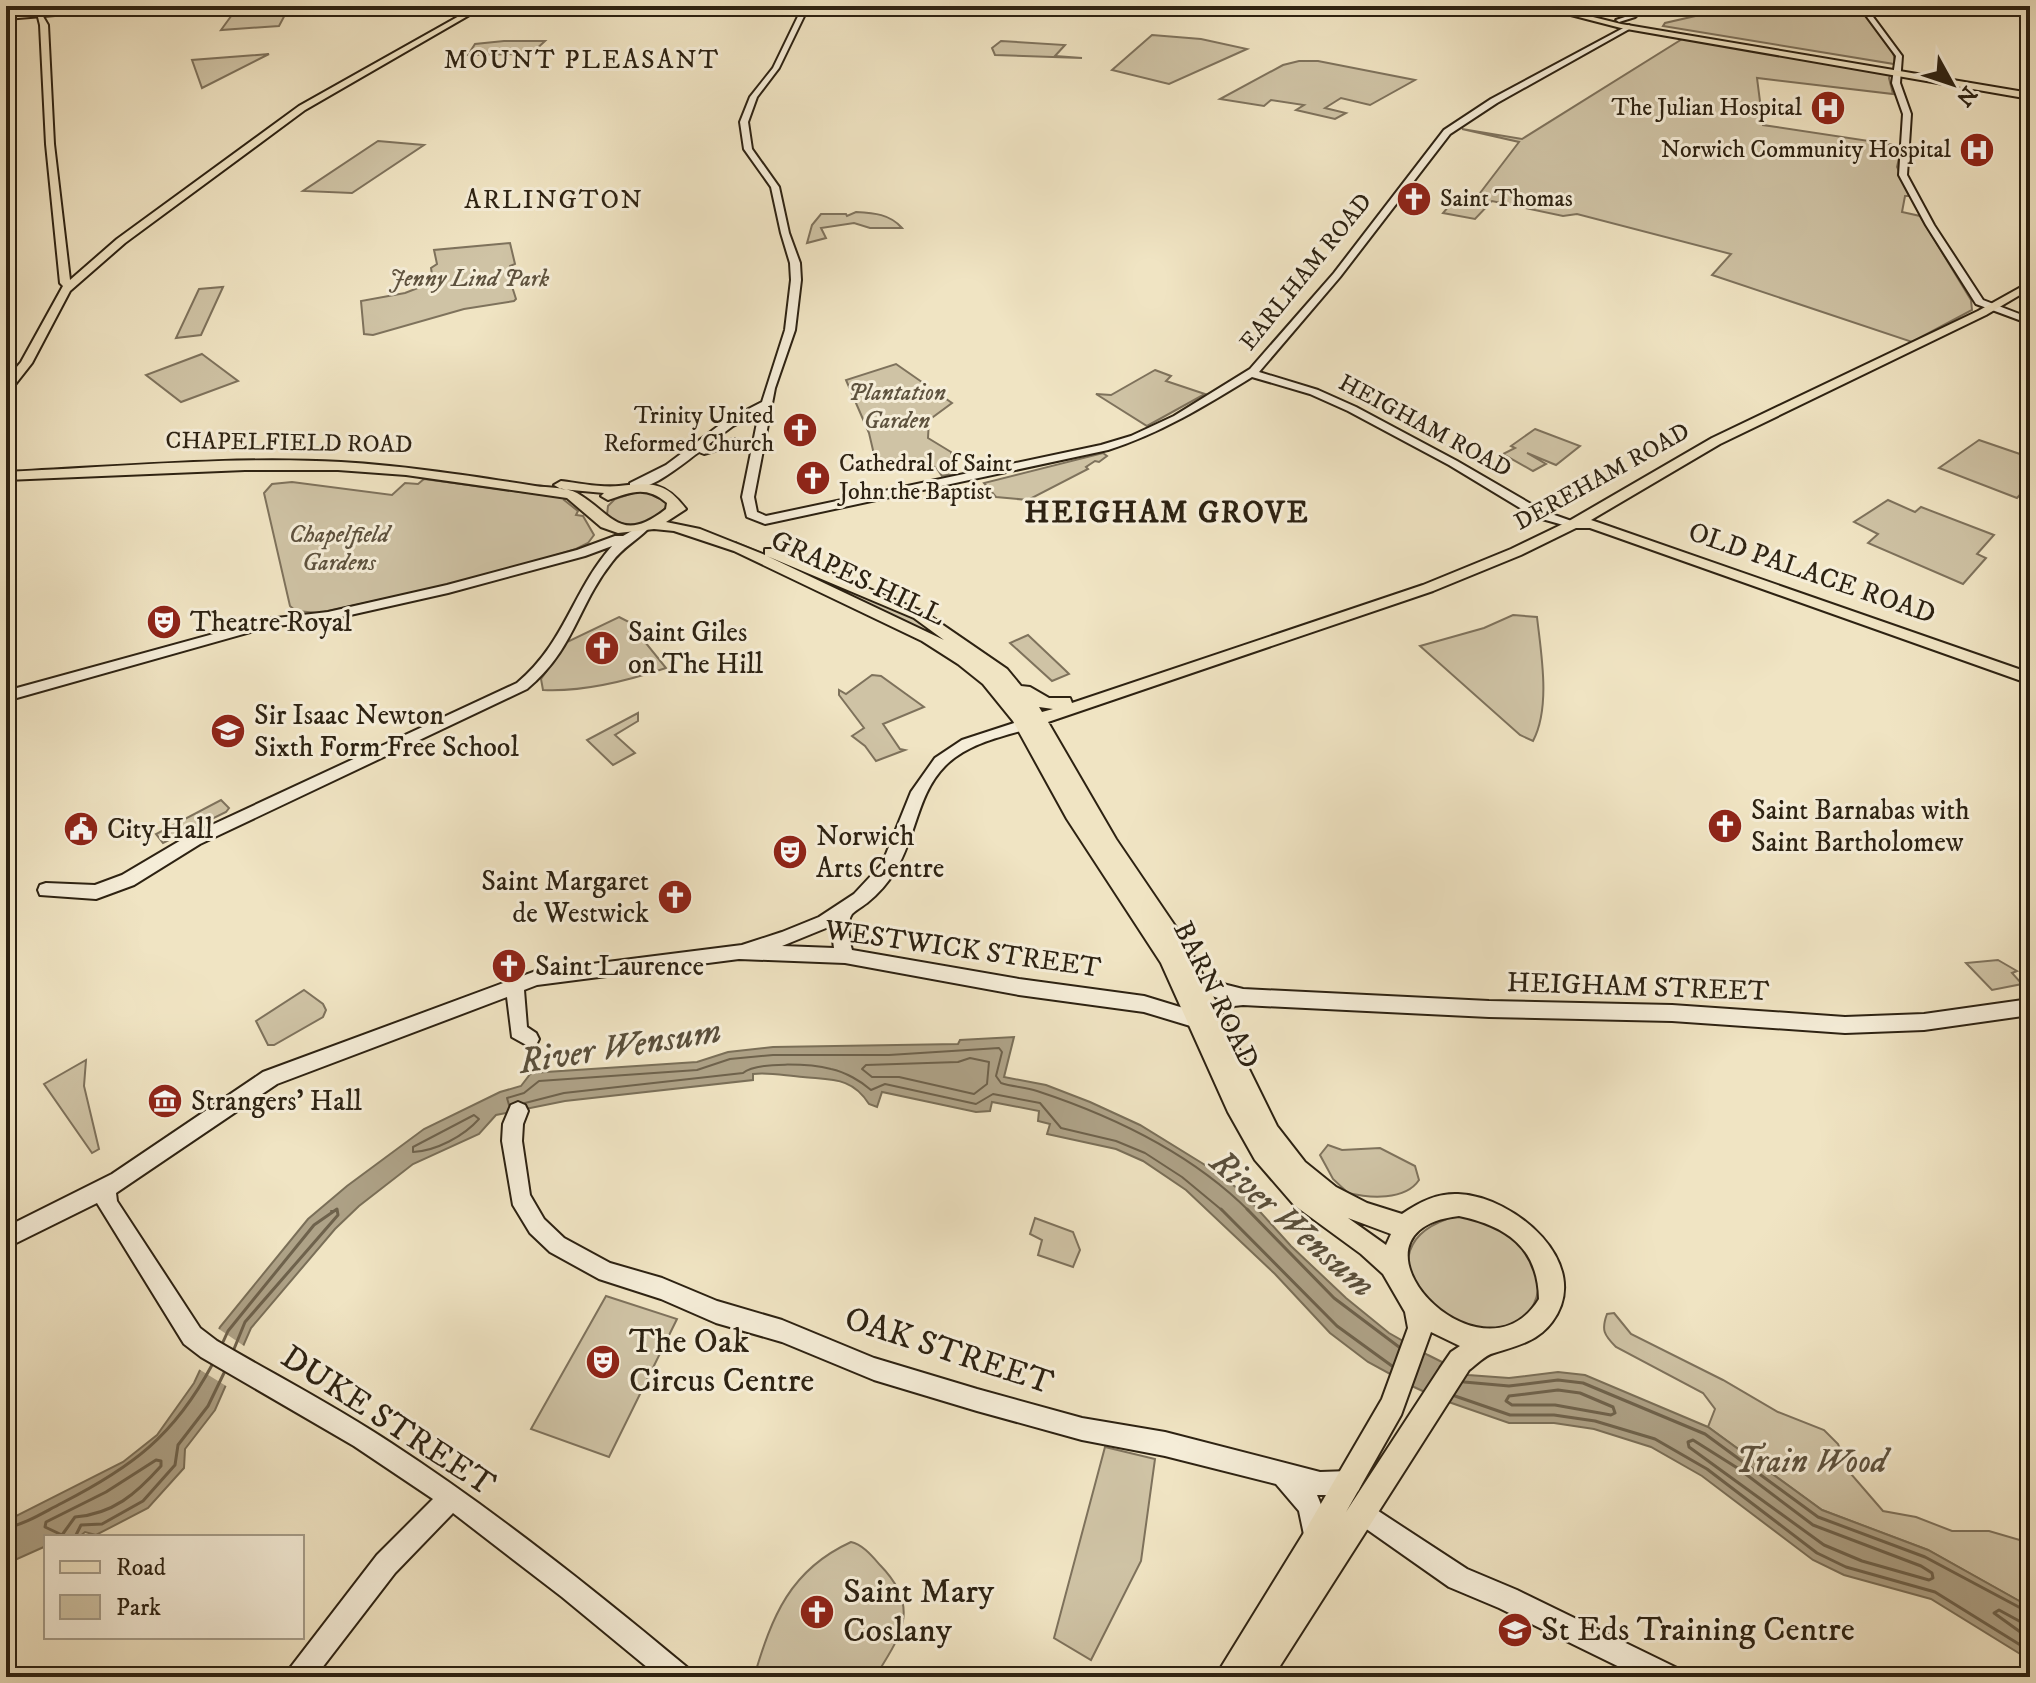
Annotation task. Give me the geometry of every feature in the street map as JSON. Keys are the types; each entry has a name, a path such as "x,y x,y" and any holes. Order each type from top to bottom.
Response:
{"highway":[{"path":"6,18 161,6"},
{"path":"1540,6 1617,24 1634,23 2030,96"}],"main road":[{"path":"6,388 26,363 61,299 60,287 68,286 227,160 298,112 482,6"},
{"path":"43,13 50,144 68,286"},
{"name":"DEREHAM ROAD","path":"1029,719 1064,702 1118,685 1135,685 1246,651 1428,588 1574,524 1716,441 1992,307 2030,285"},
{"name":"CHAPELFIELD ROAD","path":"6,473 166,461 349,461 618,490"},
{"name":"CHAPELFIELD ROAD","path":"6,473 338,466 406,471 555,492 576,497 599,518 618,529 648,527"},
{"path":"599,518 602,501 618,490 634,486 670,497 672,511 648,527"},
{"name":"GRAPES HILL","path":"670,497 689,519 917,614 1032,698 1047,704 1064,702"},
{"name":"OLD PALACE ROAD","path":"1574,524 1591,524 1615,532 2030,679"},
{"name":"GRAPES HILL","path":"648,527 684,528 706,536 928,638 961,658 1029,719"},
{"name":"GRAPES HILL","path":"992,666 1029,719"},
{"name":"DEREHAM ROAD","path":"1029,719 1126,693 1135,685"},
{"name":"BARN ROAD","path":"1029,719 1072,811 1167,955 1191,986 1256,1140 1279,1174 1326,1217 1358,1236 1395,1269 1416,1305 1449,1328 1488,1341"},
{"name":"BARN ROAD","path":"1204,1016 1269,1133 1300,1173 1338,1203 1370,1217 1407,1227"},
{"path":"1256,1677 1460,1361 1488,1341 1503,1340 1525,1331 1549,1305 1550,1270 1539,1250 1528,1235 1504,1217 1477,1206 1438,1208 1418,1217 1407,1227 1398,1244 1395,1269"},
{"path":"1230,1677 1380,1430 1400,1386 1420,1328 1416,1305"}],"street":[{"path":"757,456 768,402 795,307 795,263 775,187 750,153 744,122 754,97 776,68 806,6"},
{"path":"1634,23 1644,6"},
{"path":"1862,6 1897,51 1899,59 1897,90 1907,109 1903,175 1930,225 1979,302 2030,321"},
{"name":"EARLHAM ROAD","path":"757,456 748,508 755,517 771,519 1104,448 1178,418 1251,373 1322,293 1447,132 1494,101 1531,83 1617,24"},
{"name":"HEIGHAM ROAD","path":"1251,373 1314,392 1352,409 1539,514 1574,524"},
{"path":"634,486 663,474 722,430 759,411 768,402"},
{"path":"738,421 753,422 761,431"},
{"path":"722,430 722,437 752,447 757,456"},
{"path":"670,497 676,474 706,449 749,440 761,431"},
{"path":"599,518 604,542 602,567"},
{"path":"6,696 268,623 309,620 448,589 569,556 648,527"},
{"path":"46,890 96,892 128,880 194,840 522,686 533,678 557,647 602,567 616,545 627,536"},
{"path":"739,952 797,934 847,908 886,872 901,845 912,811 931,770 961,744 1029,719"},
{"path":"845,956 840,936 842,917 847,908"},
{"name":"WESTWICK STREET","path":"6,1238 97,1193 161,1155 268,1072 549,976 739,952 845,956 1204,1016"},
{"path":"515,986 518,1031 530,1039"},
{"name":"HEIGHAM STREET","path":"1191,986 1243,997 1489,1009 1672,1013 1845,1025 1924,1022 2030,1007"},
{"name":"WESTWICK STREET","path":"1144,1004 1163,1002 1191,986"},
{"path":"1204,1016 1230,999 1243,997"},
{"name":"OAK STREET","path":"518,1111 512,1141 520,1198 537,1226 557,1245 606,1272 662,1289 716,1312 782,1331 874,1369 977,1400 1082,1429 1165,1444 1320,1484 1350,1483"},
{"name":"DUKE STREET","path":"97,1193 182,1323 209,1349 378,1447 452,1497 569,1585 679,1677"},
{"name":"OAK STREET","path":"1277,1472 1300,1489 1309,1502 1315,1517 1315,1541"},
{"path":"299,1677 386,1564 452,1497"},
{"path":"1363,1513 1458,1578 1668,1677"}],"green space":[{"path":"301,6 288,9 279,26 221,30 237,8"},
{"path":"1739,6 1858,6 1892,49 1894,64 1663,26"},
{"path":"1152,35 1201,39 1247,49 1169,84 1112,70"},
{"path":"1687,36 1891,73 1889,78 1893,94 1757,78 1763,125 1902,146 1897,167 1911,196 1905,196 1902,212 1920,216 1971,300 1972,310 1912,342 1712,275 1731,254 1577,214 1563,216 1492,201 1475,219 1443,213 1459,194 1477,197 1519,142 1462,129 1522,139"},
{"path":"545,41 531,54 468,55 475,44"},
{"path":"1001,41 1065,45 1055,56 1082,58 995,55 992,48"},
{"path":"269,54 202,88 192,60"},
{"path":"1318,61 1415,80 1370,105 1341,98 1325,108 1346,113 1335,119 1296,110 1304,105 1271,100 1264,106 1220,99 1283,65"},
{"path":"378,141 424,145 352,193 303,191"},
{"path":"856,212 887,217 902,228 870,228 854,223 821,228 826,238 807,243 812,225 821,214 847,216"},
{"name":"Jenny Lind Park","path":"510,243 515,264 510,266 508,274 514,301 464,309 373,335 364,334 361,301 405,293 433,282 431,268 437,264 434,250"},
{"path":"223,287 201,335 176,338 199,289"},
{"path":"202,354 238,381 181,402 146,375"},
{"name":"Plantation Garden","path":"896,364 952,403 929,420 928,438 951,452 953,474 942,476 936,468 922,460 876,463 869,433 846,380"},
{"path":"1155,370 1171,376 1166,381 1205,394 1147,426 1096,394 1111,395"},
{"path":"1535,429 1580,446 1556,465 1527,453 1546,464 1533,471 1503,454 1515,448 1511,446"},
{"path":"1979,440 2030,455 2030,484 2017,498 1939,468"},
{"path":"1103,453 1107,456 1086,467 1088,469 1028,500 996,497 984,483"},
{"name":"Chapelfield Gardens","path":"424,479 566,498 564,500 578,511 576,515 583,516 594,535 588,543 576,549 480,578 319,613 296,611 290,606 264,493 272,484 292,482 392,495 405,483 418,484"},
{"path":"636,492 652,493 665,500 667,505 655,517 639,524 622,523 607,515 608,506 615,499"},
{"path":"1888,500 1915,512 1921,507 1994,535 1977,554 1986,558 1963,584 1868,543 1878,534 1854,522"},
{"path":"735,542 906,612 972,660 892,615"},
{"path":"1513,615 1537,617 1543,696 1539,727 1533,741 1520,735 1420,646 1484,628"},
{"path":"619,617 629,622 666,668 605,685 543,690 541,679 567,642"},
{"path":"1028,635 1069,674 1052,681 1010,643"},
{"path":"872,675 881,676 924,707 883,724 900,749 905,750 876,761 865,746 852,736 864,728 839,695 839,690 846,694"},
{"path":"638,713 638,721 615,735 635,753 613,765 587,740"},
{"path":"221,800 229,808 226,812 163,843 156,834"},
{"path":"1998,960 2017,971 2012,973 2022,984 1992,990 1966,963"},
{"path":"304,990 323,1004 326,1010 323,1017 274,1045 268,1045 256,1021"},
{"path":"86,1060 84,1086 99,1149 92,1153 44,1084"},
{"path":"1328,1145 1342,1150 1380,1148 1415,1166 1419,1180 1413,1187 1396,1195 1376,1197 1348,1193 1333,1179 1320,1155"},
{"path":"1457,1216 1493,1222 1514,1236 1531,1254 1539,1280 1538,1290 1532,1307 1519,1320 1493,1329 1465,1326 1440,1313 1421,1295 1410,1273 1410,1251 1425,1231"},
{"path":"1035,1218 1073,1232 1080,1250 1073,1267 1038,1255 1042,1240 1030,1234"},
{"path":"606,1296 677,1319 609,1457 531,1429"},
{"name":"Train Wood","path":"1614,1313 1631,1334 1723,1380 1778,1412 1824,1430 1838,1444 1851,1474 1883,1511 1916,1517 1952,1531 1989,1531 2030,1543 2030,1607 1928,1550 1822,1510 1708,1427 1715,1409 1703,1393 1616,1347 1606,1336 1604,1328 1607,1314"},
{"path":"1105,1447 1155,1459 1141,1561 1091,1660 1054,1638"},
{"path":"851,1542 867,1551 893,1580 904,1608 899,1634 875,1677 754,1677 768,1634 786,1597 813,1566"}],"water":[{"path":"1014,1037 1004,1077 1046,1085 1090,1102 1140,1125 1218,1173 1243,1193 1291,1246 1346,1298 1389,1333 1428,1355 1468,1375 1509,1378 1558,1372 1585,1375 1708,1427 1822,1510 1928,1550 2030,1607 2030,1660 1931,1599 1844,1575 1813,1560 1702,1476 1651,1447 1594,1429 1554,1423 1509,1423 1440,1399 1368,1362 1330,1333 1275,1274 1186,1190 1143,1161 1116,1149 1047,1134 1050,1124 1038,1121 1039,1111 992,1102 990,1111 976,1112 882,1092 877,1107 869,1104 848,1084 766,1073 753,1074 753,1080 565,1101 496,1115 479,1134 413,1164 335,1229 251,1328 215,1410 185,1449 184,1468 148,1508 96,1535 85,1532 81,1535 44,1535 44,1547 6,1564 6,1521 123,1462 157,1435 194,1383 220,1327 308,1219 424,1129 500,1092 521,1086 531,1073 697,1062 728,1052 773,1047 958,1044 960,1040"}],"pier":[{"path":"216,1327 247,1348 231,1389 197,1368"}],"place":[{"name":"The Julian Hospital","path":"1828,108"},
{"name":"Norwich Community Hospital","path":"1977,150"},
{"name":"Saint Thomas","path":"1414,199"},
{"name":"Trinity United Reformed Church","path":"800,430"},
{"name":"Cathedral of Saint John the Baptist","path":"813,478"},
{"name":"Theatre Royal","path":"164,622"},
{"name":"Saint Giles on The Hill","path":"602,648"},
{"name":"Sir Isaac Newton Sixth Form Free School","path":"228,731"},
{"name":"Saint Barnabas with Saint Bartholomew","path":"1725,826"},
{"name":"City Hall","path":"81,829"},
{"name":"Norwich Arts Centre","path":"790,852"},
{"name":"Saint Margaret de Westwick","path":"675,897"},
{"name":"Saint Laurence","path":"509,966"},
{"name":"Strangers' Hall","path":"165,1101"},
{"name":"The Oak Circus Centre","path":"603,1362"},
{"name":"Saint Mary Coslany","path":"817,1612"},
{"name":"St Eds Training Centre","path":"1515,1630"}],"district":[{"name":"MOUNT PLEASANT","path":"582,60"},
{"name":"ARLINGTON","path":"554,200"},
{"name":"HEIGHAM GROVE","path":"1167,513"}],"water label":[{"name":"River Wensum","path":"620,1047"},
{"name":"River Wensum","path":"1292,1224"}]}
